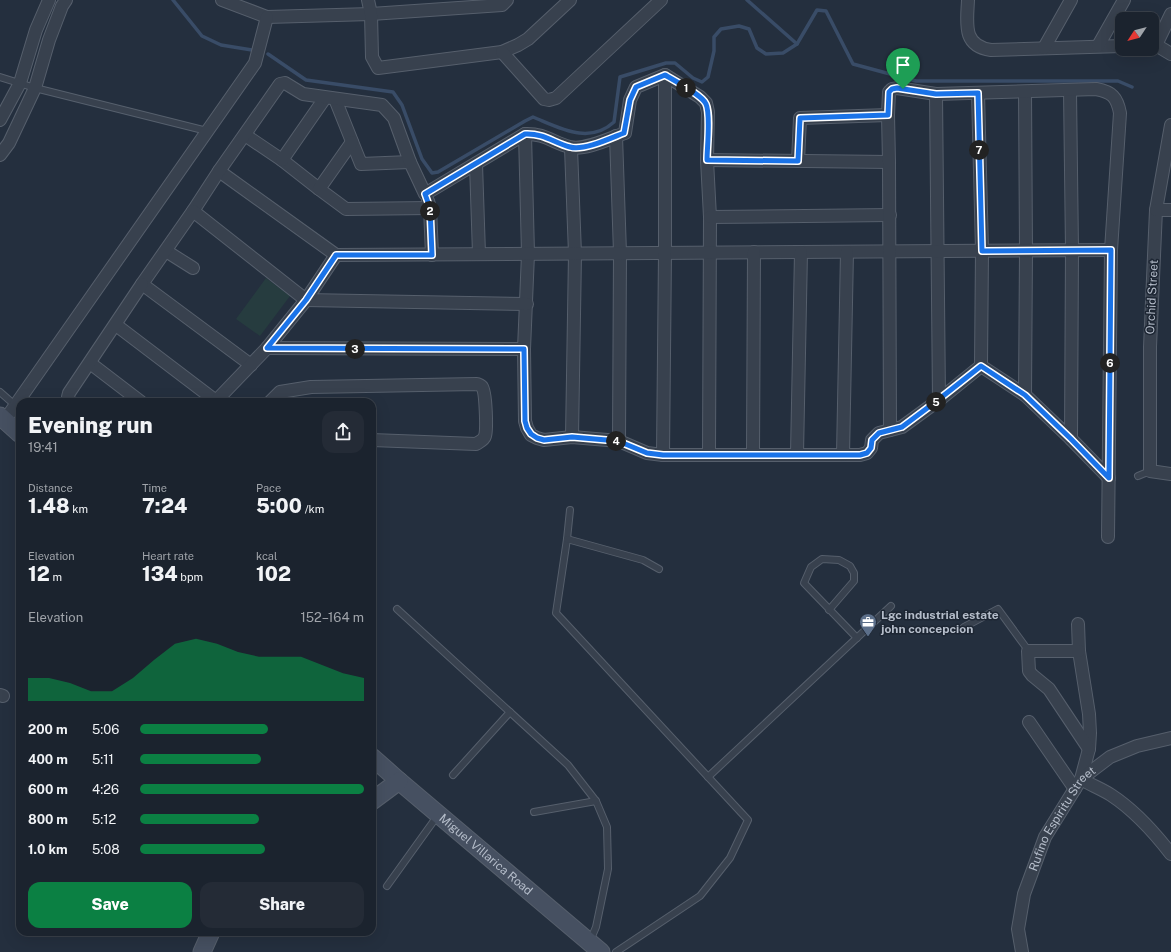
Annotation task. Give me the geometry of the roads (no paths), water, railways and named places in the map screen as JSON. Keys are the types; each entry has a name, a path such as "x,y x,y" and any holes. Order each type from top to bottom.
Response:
{"main road":[{"path":"2,418 16,430"},
{"name":"Miguel Villarica Road","path":"376,761 398,781 595,947"},
{"path":"376,798 398,781"},
{"path":"202,952 209,936"}],"street":[{"path":"0,120 20,83 36,30 49,0"},
{"path":"0,155 9,143 35,88 49,40 62,6 66,0"},
{"path":"222,0 267,17 371,14 502,5 507,0"},
{"path":"368,0 371,14 372,57 378,68 502,52 528,39 570,0"},
{"path":"502,52 544,99 549,100 556,98 662,0"},
{"path":"968,0 967,27 969,36 974,44 982,49 1115,46"},
{"path":"1044,48 1071,0"},
{"path":"1098,46 1124,0"},
{"path":"1159,36 1171,14"},
{"path":"22,398 255,63 267,17"},
{"path":"1159,48 1171,54"},
{"path":"425,194 525,134 536,134 571,148 585,147 624,133 630,100 636,87 665,75"},
{"path":"665,75 700,97 706,103 708,112 707,160 710,217 709,454"},
{"path":"663,455 665,75"},
{"path":"68,398 69,393 116,325 142,284 280,84 285,83 303,94 330,99 382,105 394,118 410,162 430,208 432,255"},
{"path":"890,430 889,92 892,89 897,88 936,94 1096,89 1105,91 1113,96 1118,104 1120,113 1111,250 1108,537"},
{"path":"1070,91 1072,250 1071,439"},
{"path":"1025,92 1025,395"},
{"path":"978,93 982,251 981,366"},
{"path":"936,94 938,400"},
{"path":"330,99 352,142 361,164 410,162"},
{"path":"282,160 330,99"},
{"path":"798,161 800,118 888,115"},
{"name":"Orchid Street","path":"1150,472 1150,346 1156,210 1171,125"},
{"path":"525,134 528,254 524,349 525,421 531,434 537,438 544,440 572,437 618,441 647,453 663,455 860,455 867,453 871,448 872,440 879,433 902,427 981,366"},
{"path":"245,135 282,160 346,209 430,208"},
{"path":"616,136 620,253 618,441"},
{"path":"319,189 352,142"},
{"path":"571,148 575,254 572,437"},
{"path":"707,160 890,162"},
{"path":"476,164 479,254"},
{"path":"219,171 336,255 1111,250"},
{"path":"1156,210 1171,210"},
{"path":"193,211 306,300 527,304"},
{"path":"710,217 890,215"},
{"path":"166,251 194,268"},
{"path":"753,454 754,252"},
{"path":"797,454 801,252"},
{"path":"843,455 846,252"},
{"path":"219,398 267,348 306,300 336,255"},
{"path":"142,284 251,365"},
{"path":"116,325 212,398"},
{"path":"267,348 524,349"},
{"path":"90,363 136,398"},
{"path":"981,366 1025,395 1109,478"},
{"path":"274,398 280,392 311,387 477,384 482,387 486,410 485,437 482,441 476,444 376,440"},
{"path":"2,418 16,406"},
{"path":"1150,472 1171,474"},
{"path":"1078,624 1079,651 1089,714 1089,749 1078,784"},
{"path":"1079,651 1028,651 1029,671 1049,689 1089,749"},
{"path":"1029,722 1078,784 1111,795 1137,815 1171,854"},
{"name":"Rufino Espiritu Street","path":"1022,952 1018,929 1024,894 1045,837 1078,784 1110,757 1137,746 1171,738"}],"lane":[{"path":"0,77 35,88 207,131"},
{"path":"0,392 16,406"},
{"path":"1138,476 1150,472"},
{"path":"570,510 556,613 748,820 730,858 700,896 616,952"},
{"path":"567,540 643,560 660,569"},
{"path":"829,610 854,581 854,573 850,566 839,560 822,559 811,567 804,583 829,610 857,638"},
{"path":"708,777 891,606"},
{"path":"397,609 568,765 596,801 607,826 608,869 596,927 595,947"},
{"path":"964,627 998,609 1028,651"},
{"path":"453,775 510,712"},
{"path":"534,812 596,801"},
{"path":"387,886 438,815"}],"waterway":[{"path":"173,0 202,36 221,45 252,50"},
{"path":"747,0 797,44"},
{"path":"268,54 306,80 393,92 402,105 422,159 432,173 438,172 533,117 554,126 574,132 585,133 604,129 614,122 620,77 666,63 675,63 693,78 702,82 708,77 714,51 714,37 721,29 739,26 749,29 757,48 766,54 783,53 797,44 817,10 826,11 853,64 916,81 1118,81 1132,87"}],"place":[{"name":"Lgc industrial estate john concepcion","path":"868,637"}]}
